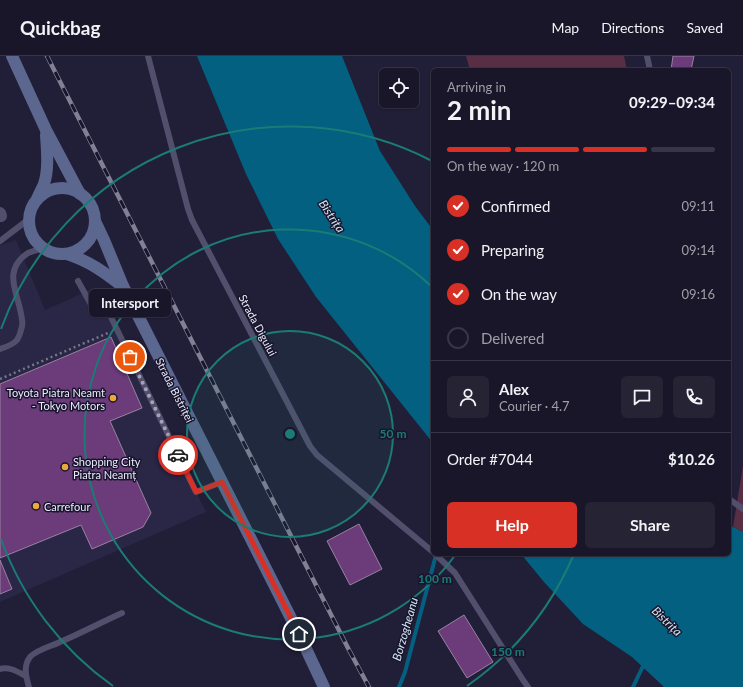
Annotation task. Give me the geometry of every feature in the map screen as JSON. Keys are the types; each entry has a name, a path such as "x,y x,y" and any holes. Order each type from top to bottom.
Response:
{"main road":[{"path":"12,56 46,130 80,194"},
{"path":"36,201 43,194 61,188 80,194 88,201 93,210 95,221 94,230 90,239 84,246 76,251 66,254 54,253 43,248 35,240 30,230 29,219 31,209 44,183 48,156 46,130"},
{"name":"Strada Bistriței","path":"95,221 123,286 299,634 324,687"},
{"name":"Strada Bistriței","path":"66,254 80,258 123,286"}],"lane":[{"name":"Strada Digului","path":"148,56 192,220 310,446 317,455 431,550"},
{"path":"647,56 650,68"},
{"path":"0,241 29,219"},
{"path":"0,349 11,345 18,340 20,334 22,321 15,294 13,270 20,260 29,253 43,248"},
{"path":"78,281 93,308 108,311 196,492 222,482"},
{"path":"731,500 743,509"},
{"name":"Strada Digului","path":"437,556 455,573 528,687"},
{"path":"29,687 26,676 26,666 30,657 37,652 122,613"},
{"path":"0,669 5,667 26,676"}],"path":[{"path":"0,379 117,330"}],"shaded area":[{"path":"466,56 624,56 627,68 469,68"},
{"path":"16,240 45,310 96,287 206,512 0,602 0,245"},
{"path":"743,466 743,532 733,527"}],"water":[{"name":"Bistrița","path":"197,56 342,56 380,151 415,206 431,227 431,441 316,297 278,239 246,174"},
{"name":"Bistrița","path":"731,526 743,532 743,687 664,687 632,657 583,624 544,582 523,556 731,556"}],"building":[{"path":"673,56 694,56 691,68 671,68"},
{"name":"Shopping City Piatra Neamț","path":"111,337 142,408 110,421 151,513 143,527 92,549 81,525 0,558 0,384"},
{"path":"359,524 382,569 350,585 327,541"},
{"path":"0,560 12,589 0,594"},
{"path":"464,615 493,662 467,678 438,631"}],"waterway":[{"name":"Borzogheanu","path":"399,687 405,672 436,556"},
{"path":"633,687 645,662"}],"railway":[{"path":"47,56 369,687"}],"way so far":[{"path":"130,357 178,455"}],"place":[{"name":"Intersport","path":"130,357"},
{"name":"Toyota Piatra Neamt - Tokyo Motors","path":"113,398"},
{"name":"Shopping City Piatra Neamț","path":"65,467"},
{"name":"Carrefour","path":"36,506"}],"route":[{"path":"178,455 196,492 222,482 299,634"}]}
